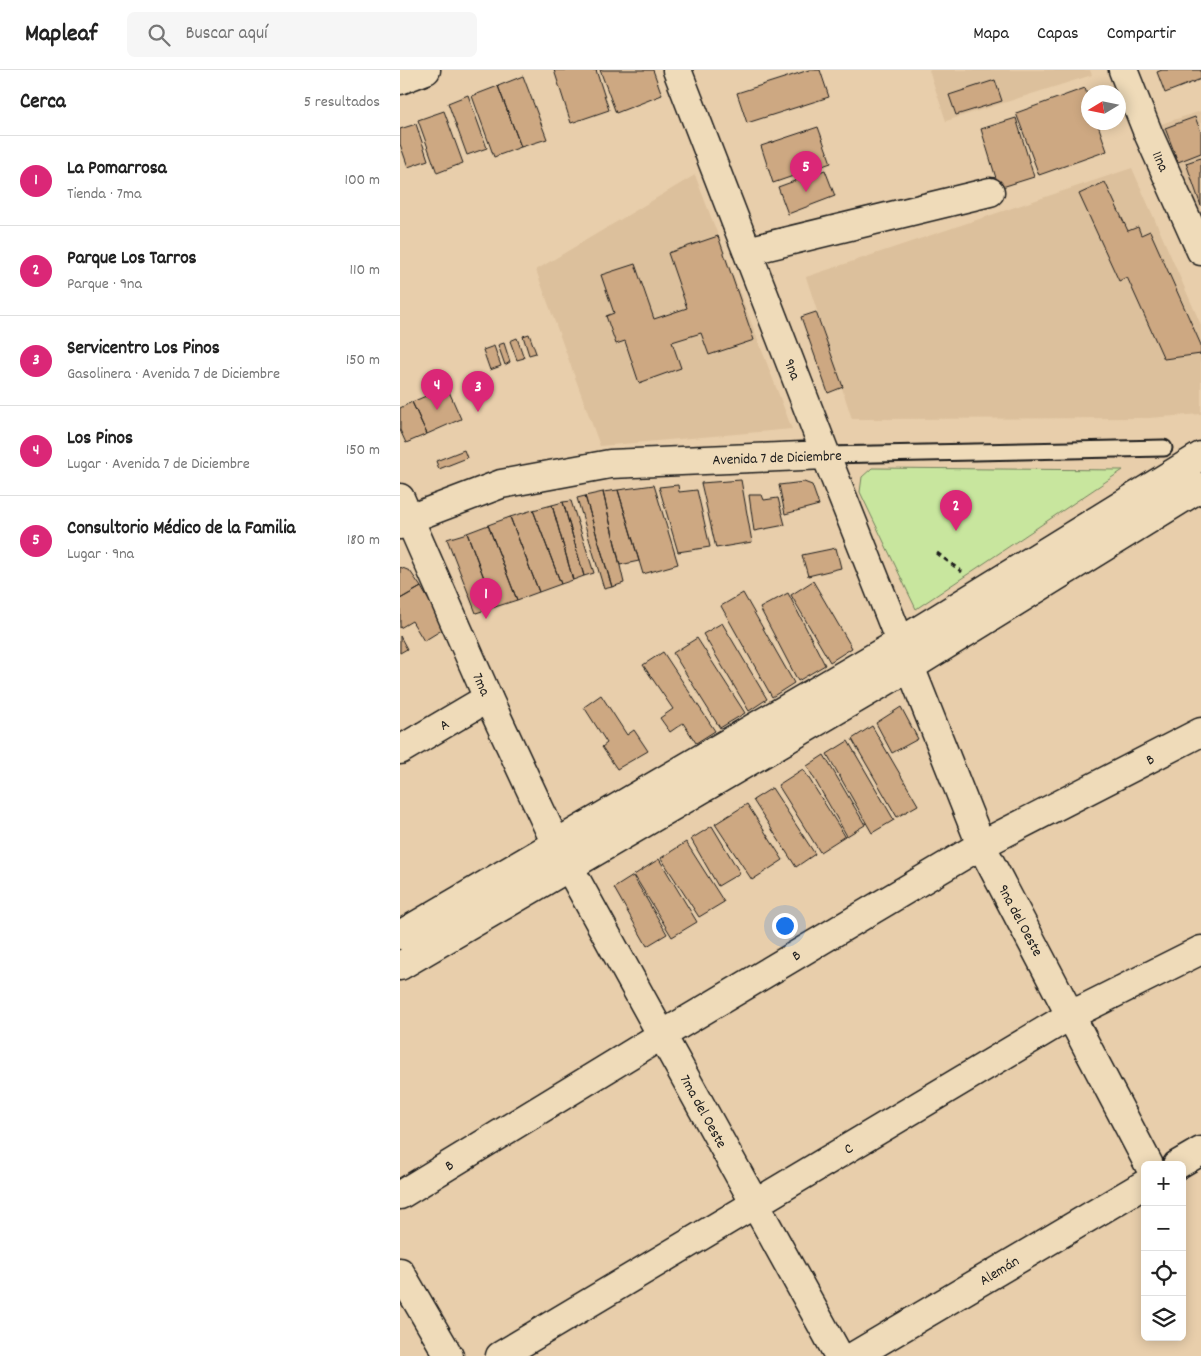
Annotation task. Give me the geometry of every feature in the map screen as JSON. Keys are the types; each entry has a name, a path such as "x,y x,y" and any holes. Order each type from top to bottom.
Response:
{"street":[{"path":"400,80 426,70"},
{"name":"9na","path":"677,70 905,654"},
{"name":"11na","path":"1124,70 1148,133 1201,251"},
{"path":"747,251 990,192"},
{"name":"Avenida 7 de Diciembre","path":"403,514 501,484 610,464 826,455"},
{"path":"905,654 1201,456"},
{"path":"400,966 562,855 905,654 1201,487"},
{"name":"7ma","path":"403,514 562,855"},
{"name":"9na del Oeste","path":"905,654 982,845 1147,1161"},
{"name":"A","path":"400,750 488,698"},
{"name":"B","path":"400,1195 662,1035 982,845 1201,732"},
{"path":"400,935 562,855"},
{"name":"7ma del Oeste","path":"562,855 839,1356"},
{"name":"C","path":"500,1356 1071,1015 1201,950"},
{"path":"1183,1161 1201,1150"},
{"name":"Alemán","path":"854,1356 1141,1186"},
{"path":"400,1272 449,1356"}],"lane":[{"name":"Avenida 7 de Diciembre","path":"826,455 1164,448"}],"path":[{"path":"937,553 967,576"}],"shaded area":[{"path":"929,70 1090,70 1092,75 946,121"},
{"path":"1201,111 1201,217 1161,124"},
{"path":"1132,168 1201,325 1201,414 1149,418 852,419 806,277"},
{"path":"695,175 792,429 600,446 536,270"}],"green space":[{"path":"872,468 1123,470 916,609 860,492 862,477"}],"building":[{"path":"554,70 596,70 609,110 571,123"},
{"path":"600,70 653,70 662,95 616,113"},
{"path":"809,70 820,70 829,97 747,123 737,93"},
{"path":"1162,70 1201,70 1201,79 1165,93 1157,72"},
{"path":"523,76 547,139 521,147 498,86"},
{"path":"995,80 1002,101 956,115 949,95"},
{"path":"498,86 521,147 494,157 472,96"},
{"path":"1081,89 1081,130 1100,130 1107,151 1039,175 1016,113"},
{"path":"468,95 487,148 467,155 448,103"},
{"path":"444,111 463,163 437,173 418,120"},
{"path":"1195,117 1201,132 1201,153 1178,162 1165,128"},
{"path":"1016,118 1034,177 999,188 981,129"},
{"path":"416,124 428,160 408,167 400,144 400,129"},
{"path":"818,127 831,163 773,183 761,146"},
{"path":"1201,158 1201,206 1186,163"},
{"path":"825,170 835,196 788,214 778,187"},
{"path":"1105,182 1128,231 1138,227 1141,235 1150,231 1201,345 1201,354 1164,359 1127,277 1119,281 1079,194"},
{"path":"718,236 754,340 709,355 701,333 672,342 681,368 639,383 625,341 616,344 606,316 614,313 601,275 635,264 654,319 687,308 668,253"},
{"path":"816,312 843,387 828,393 801,317"},
{"path":"529,334 536,353 529,355 523,336"},
{"path":"517,338 524,358 517,360 510,341"},
{"path":"504,343 510,362 505,365 498,345"},
{"path":"494,346 501,366 490,370 483,350"},
{"path":"447,387 461,419 427,434 412,402"},
{"path":"412,402 427,434 406,443 400,430 400,408"},
{"path":"464,450 467,458 439,469 436,461"},
{"path":"741,480 752,542 716,548 701,483"},
{"path":"804,482 812,485 819,505 785,514 779,485"},
{"path":"654,485 678,564 643,574 618,490"},
{"path":"678,485 679,492 697,490 710,547 678,552 659,487"},
{"path":"618,490 639,561 620,565 603,492"},
{"path":"603,492 624,583 612,587 585,496"},
{"path":"749,495 762,495 764,500 778,498 785,525 754,531"},
{"path":"585,496 612,587 604,589 577,498"},
{"path":"571,501 594,573 584,576 563,502"},
{"path":"563,502 584,576 573,580 552,505"},
{"path":"552,505 573,580 561,584 533,510"},
{"path":"533,510 561,584 539,592 510,517"},
{"path":"510,517 539,592 517,600 488,525"},
{"path":"488,525 517,600 495,607 467,533"},
{"path":"467,533 495,607 476,613 447,539"},
{"path":"836,548 841,568 808,576 802,555"},
{"path":"400,567 410,571 421,587 400,599"},
{"path":"813,581 852,648 830,662 791,595"},
{"path":"421,587 445,628 424,641 412,621 400,628 400,599"},
{"path":"743,593 794,683 772,697 721,606"},
{"path":"788,593 825,665 798,681 760,608"},
{"path":"722,623 767,699 749,711 703,634"},
{"path":"400,636 407,649 400,653"},
{"path":"697,638 745,713 720,728 673,653"},
{"path":"663,652 715,731 696,743 683,723 670,732 660,718 673,709 643,665"},
{"path":"601,695 627,735 634,730 648,751 617,769 602,747 607,743 584,707"},
{"path":"901,707 918,739 892,753 876,723"},
{"path":"872,726 918,805 897,817 852,739"},
{"path":"848,741 894,820 872,833 827,754"},
{"path":"824,755 865,825 847,836 807,766"},
{"path":"803,769 845,836 820,852 778,785"},
{"path":"772,788 815,854 796,867 753,800"},
{"path":"747,804 783,860 752,880 715,824"},
{"path":"712,826 740,873 718,886 691,839"},
{"path":"686,842 724,902 699,917 661,858"},
{"path":"659,859 697,922 672,937 634,875"},
{"path":"633,876 667,934 647,946 614,888"}],"place":[{"name":"Consultorio Médico de la Familia","path":"806,192"},
{"name":"Los Pinos","path":"437,410"},
{"name":"Servicentro Los Pinos","path":"478,412"},
{"name":"Parque Los Tarros","path":"956,531"},
{"name":"La Pomarrosa","path":"486,619"}]}
